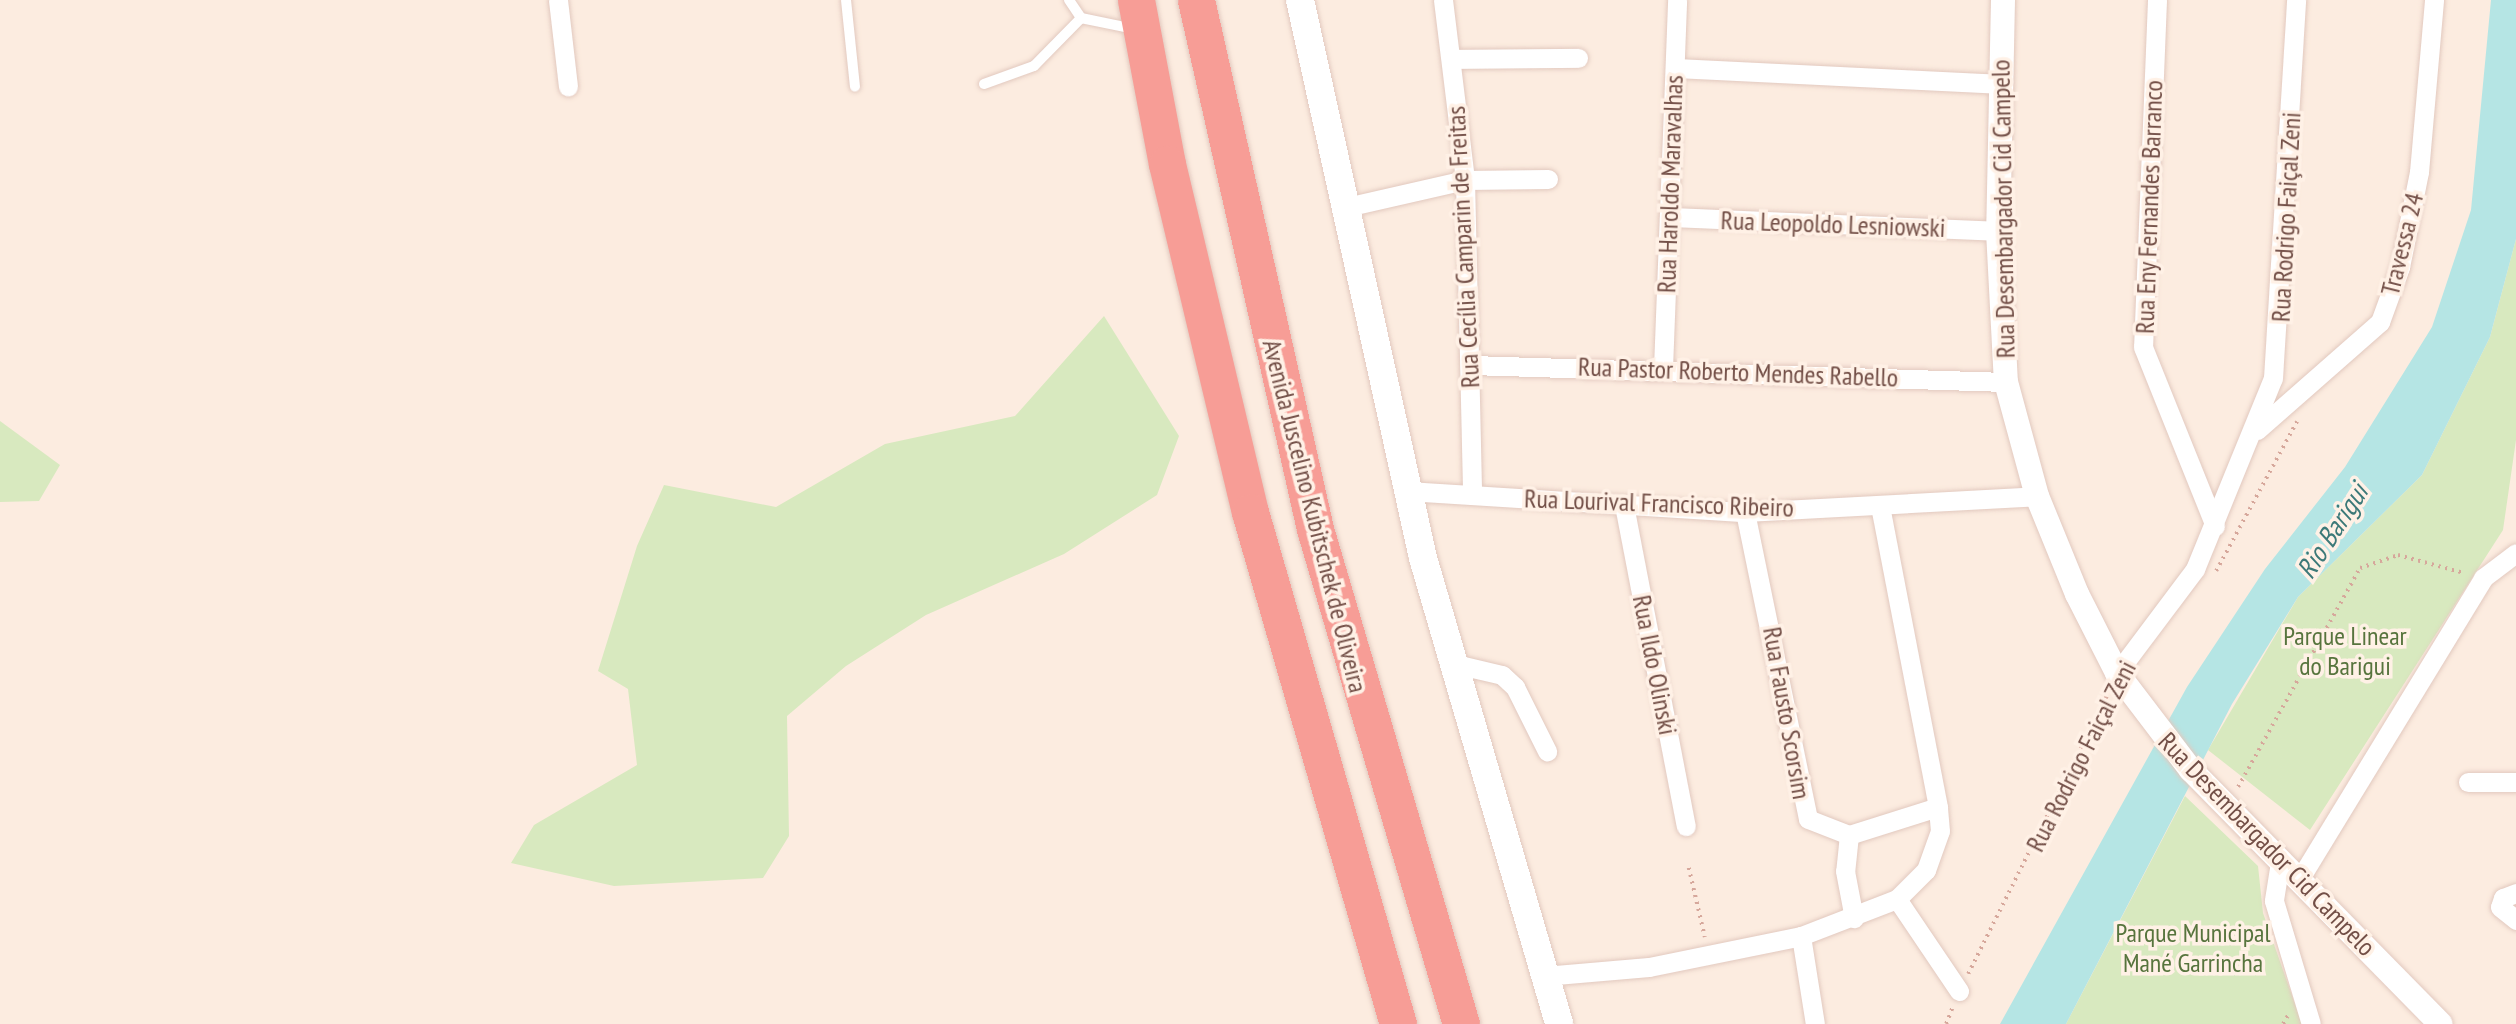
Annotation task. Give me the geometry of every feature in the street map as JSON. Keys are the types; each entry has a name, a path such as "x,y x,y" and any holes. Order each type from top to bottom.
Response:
{"highway":[{"name":"Avenida Juscelino Kubitschek de Oliveira","path":"1196,0 1318,541 1461,1024"},
{"path":"1139,15 1250,512 1375,953 1398,1024"}],"main road":[{"path":"1300,0 1342,208 1407,491 1451,663 1559,1024"}],"street":[{"path":"558,0 568,86"},
{"name":"Rua Cecília Camparin de Freitas","path":"1443,0 1465,180 1472,495"},
{"name":"Rua Haroldo Maravalhas","path":"1663,368 1678,0"},
{"name":"Rua Desembargador Cid Campelo","path":"2003,0 1999,84 1998,231 2006,382 2037,496 2118,673 2139,705 2219,801 2441,1024"},
{"name":"Rua Eny Fernandes Barranco","path":"2157,0 2143,347 2215,526"},
{"name":"Rua Rodrigo Faiçal Zeni","path":"2118,673 2182,589 2215,526 2256,430 2280,347 2296,0"},
{"name":"Travessa 24","path":"2256,430 2380,322 2400,267 2419,172 2434,0"},
{"path":"1452,59 1578,58"},
{"path":"1675,68 1999,84"},
{"path":"1342,208 1465,180 1548,179"},
{"name":"Rua Leopoldo Lesniowski","path":"1669,217 1998,231"},
{"name":"Rua Pastor Roberto Mendes Rabello","path":"1471,365 1663,368 2006,382"},
{"name":"Rua Lourival Francisco Ribeiro","path":"1407,491 1745,512 1880,507 2037,496"},
{"name":"Rua Ildo Olinski","path":"1624,505 1686,826"},
{"path":"1544,976 1710,956 1801,936 1854,918 1897,899 1915,886 1936,852 1938,807 1880,507"},
{"name":"Rua Fausto Scorsim","path":"1745,512 1804,811 1812,824 1849,835"},
{"path":"2298,880 2483,578 2516,554"},
{"path":"1451,663 1489,670 1515,687 1547,751"},
{"path":"2468,782 2516,782"},
{"path":"1854,918 1845,871 1849,835 1938,807"},
{"path":"2280,862 2274,901 2311,1024"},
{"path":"2516,893 2503,898 2500,907 2516,920"},
{"path":"1897,899 1959,991"},
{"path":"1801,936 1815,1024"},
{"path":"1375,953 1382,1024"}],"lane":[{"path":"846,0 855,87"},
{"path":"1069,0 1081,18"},
{"path":"984,84 1034,66 1081,18 1139,15"}],"path":[{"path":"2219,801 2360,568 2398,555 2483,578"},
{"name":"Rua Rodrigo Faiçal Zeni","path":"1946,1024 1959,991 2118,673"},
{"path":"1689,868 1710,956"}],"green space":[{"name":"Parque Linear do Barigui","path":"2516,239 2516,440 2503,530 2310,830 2208,750 2298,597 2422,475 2490,337"},
{"path":"1104,316 1179,436 1157,495 1064,554 926,615 846,666 787,716 789,836 763,878 614,886 511,863 534,825 637,765 628,689 598,671 637,546 664,485 776,507 885,444 1015,416"},
{"path":"0,421 60,465 39,501 0,502"},
{"name":"Parque Municipal Mané Garrincha","path":"2185,796 2258,866 2263,913 2302,1024 2066,1024"}],"water":[{"name":"Rio Barigui","path":"2491,0 2516,0 2516,239 2490,337 2422,475 2298,597 2232,704 2066,1024 2000,1024 2187,687 2265,569 2345,467 2432,327 2471,210"}]}
